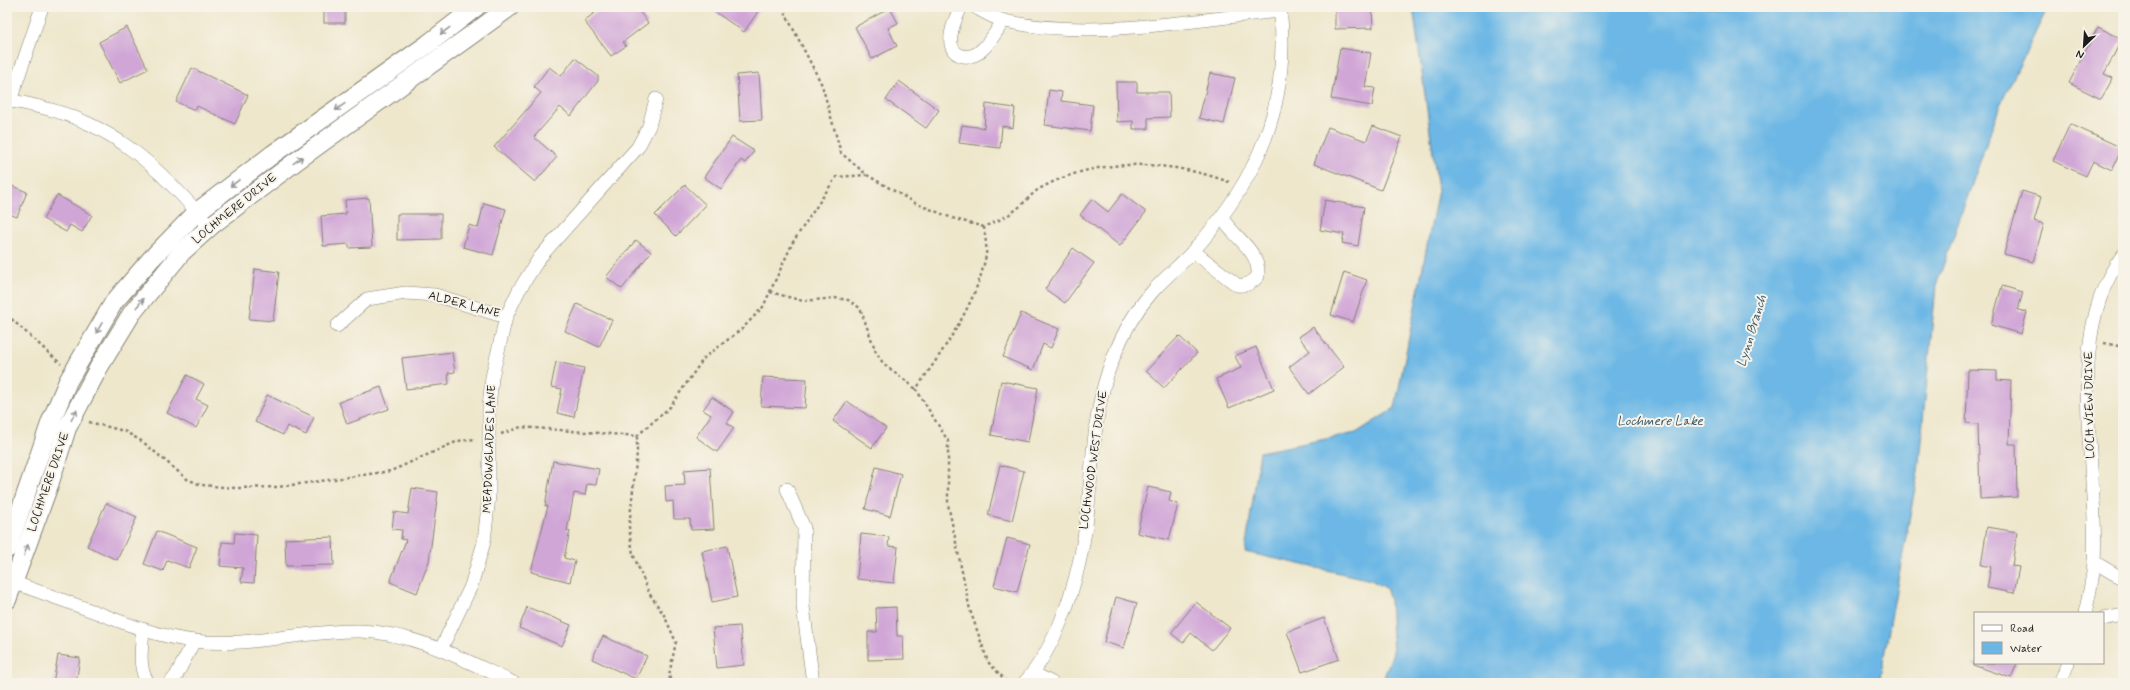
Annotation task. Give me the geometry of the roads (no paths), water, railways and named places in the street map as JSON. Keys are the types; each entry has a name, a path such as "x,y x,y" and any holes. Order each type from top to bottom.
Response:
{"street":[{"path":"42,7 9,101 60,111 84,120 107,132 130,148 197,212 210,227"},
{"name":"LOCHMERE DRIVE","path":"7,549 51,420 68,381 114,302 151,259 197,212 273,154 428,44 476,7"},
{"name":"LOCHMERE DRIVE","path":"7,600 11,581 49,485 67,428 99,367 132,313 182,252 210,227 295,162 510,7"},
{"path":"961,7 952,27 951,41 953,49 959,54 971,56 979,52 1003,21"},
{"path":"975,7 1003,21 1077,29 1157,24 1280,9"},
{"name":"LOCHWOOD WEST DRIVE","path":"1024,683 1034,673 1055,633 1077,576 1086,526 1098,418 1107,374 1125,332 1152,292 1193,252 1222,218 1243,187 1258,158 1277,99 1282,68 1280,9"},
{"name":"MEADOWGLADES LANE","path":"441,649 471,586 484,542 489,496 487,438 492,377 506,316 519,290 540,257 638,147 649,126 656,99"},
{"path":"1193,252 1237,285 1243,286 1252,283 1258,276 1257,262 1246,246 1228,227 1222,218"},
{"name":"LOCH VIEW DRIVE","path":"2086,612 2094,562 2094,505 2087,373 2089,340 2099,299 2107,281 2123,255"},
{"name":"ALDER LANE","path":"337,326 367,299 406,293 435,295 506,316"},
{"path":"787,489 804,528 803,606 813,683"},
{"path":"2094,562 2123,579"},
{"path":"11,581 143,630 194,641 250,643 334,632 360,631 414,639 441,649 514,683"},
{"path":"2104,619 2123,615"},
{"path":"143,630 141,663 144,677 149,683"},
{"path":"170,683 176,676 194,641"},
{"path":"2060,683 2068,664"},
{"path":"1034,673 1052,683"}],"water":[{"name":"Lochmere Lake","path":"1413,7 2048,7 2000,105 1936,286 1918,472 1879,683 1382,683 1393,652 1390,600 1386,588 1371,580 1245,552 1260,452 1356,433 1395,408 1438,190"}],"water label":[{"name":"Lynn Branch","path":"1752,331"}]}
